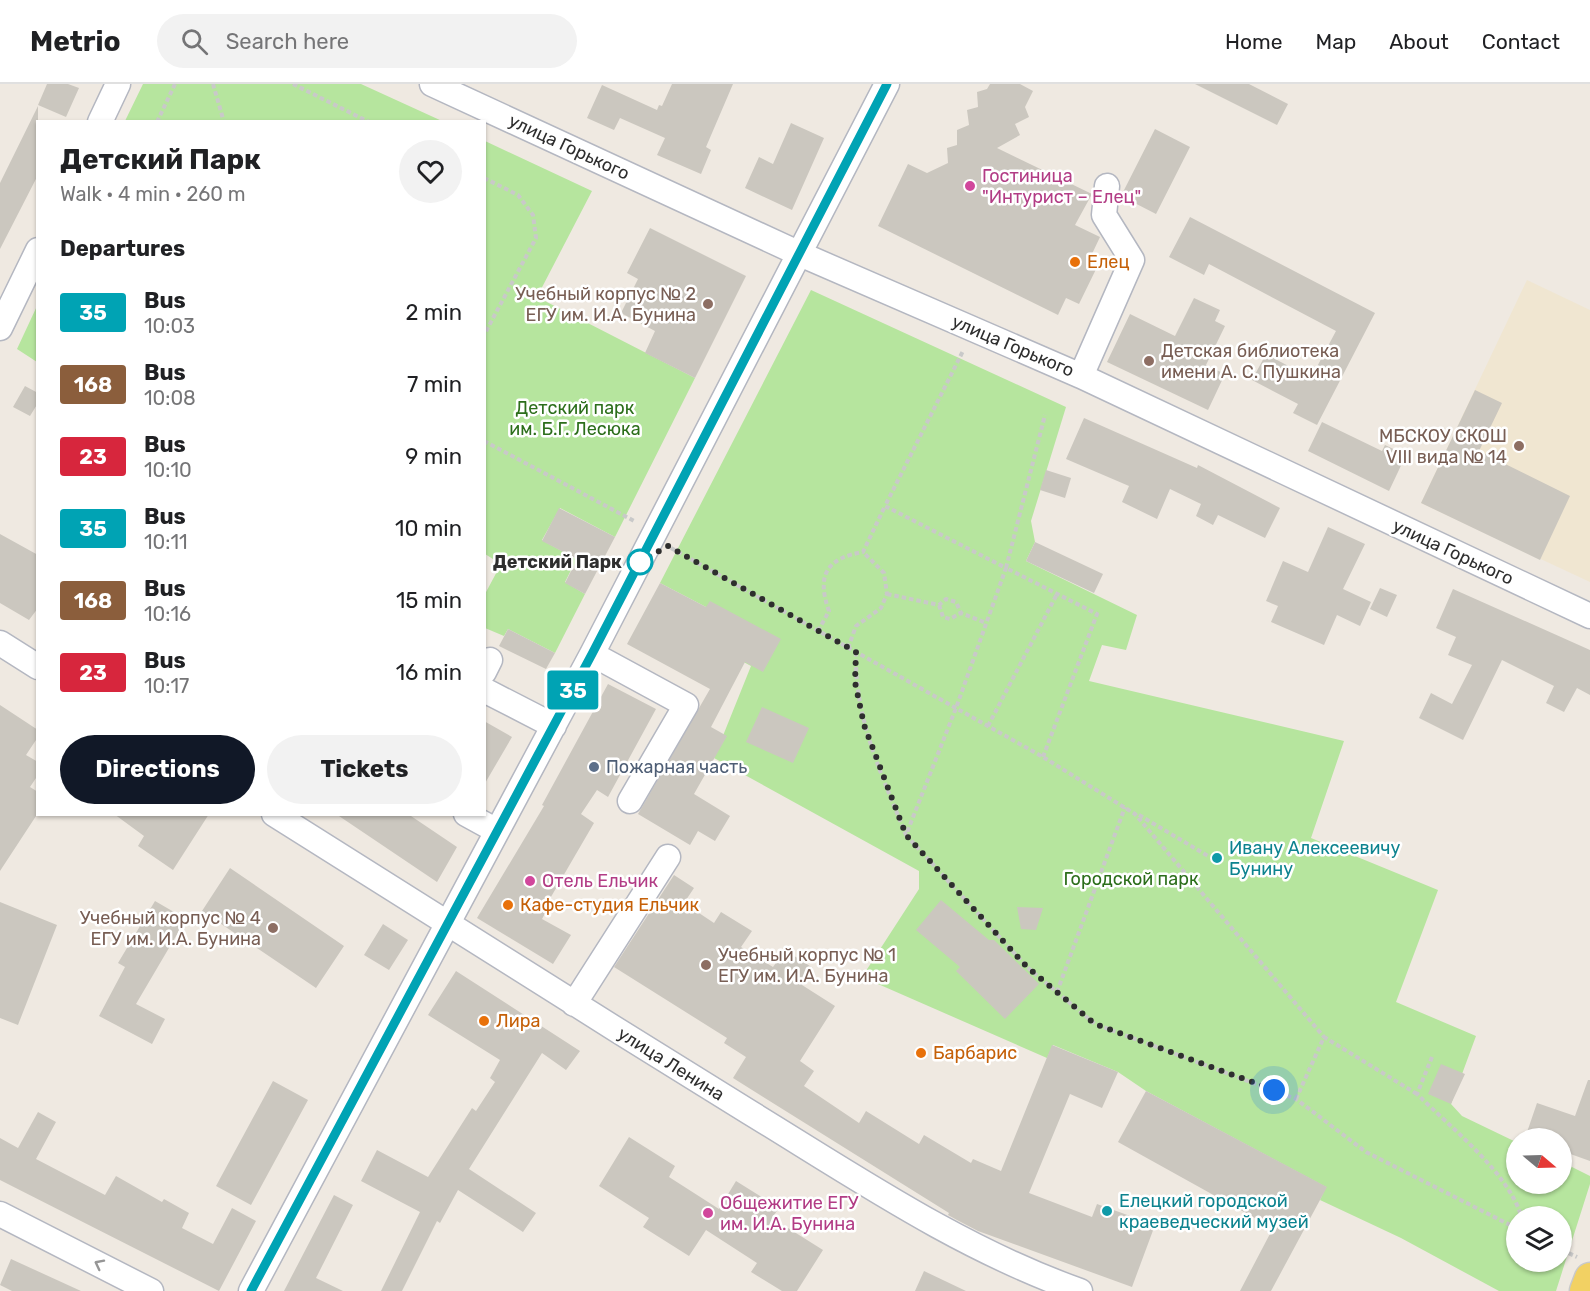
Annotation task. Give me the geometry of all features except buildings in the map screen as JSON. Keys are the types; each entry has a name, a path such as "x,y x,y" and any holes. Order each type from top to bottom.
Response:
{"main road":[{"path":"1584,1268 1585,1291"}],"street":[{"path":"101,120 118,84"},
{"name":"улица Горького","path":"432,84 800,254 1081,376 1590,616"},
{"path":"251,1291 592,654 887,84"},
{"path":"1081,376 1132,260 1104,215 1107,186"},
{"path":"0,328 36,254"},
{"path":"0,644 36,666"},
{"path":"592,654 686,705 630,801"},
{"path":"486,691 554,726"},
{"name":"улица Ленина","path":"277,816 574,1004 1029,1282 1080,1291"},
{"path":"470,816 497,831"},
{"path":"574,1004 668,857"},
{"path":"0,1214 151,1291"}],"path":[{"path":"158,120 175,84"},
{"path":"213,84 223,120"},
{"path":"293,84 365,120"},
{"path":"486,179 518,195 534,215 536,238 486,331"},
{"path":"863,552 963,351"},
{"path":"906,835 956,708 1006,568 1045,416"},
{"path":"486,442 642,525"},
{"path":"885,506 1097,614 1043,757"},
{"path":"668,546 1043,757 1208,855"},
{"path":"848,648 856,626 881,608 886,594 884,573 863,552"},
{"path":"818,631 829,610 823,595 824,580 830,567 838,558 863,552"},
{"path":"886,594 939,605"},
{"path":"988,726 1057,594"},
{"path":"939,605 946,599 956,602 961,613 986,623"},
{"path":"939,605 943,617 950,620 961,613"},
{"path":"856,652 855,682 864,725 906,835 1027,967 1095,1024 1296,1099 1366,1152 1506,1223"},
{"path":"1057,992 1125,807"},
{"path":"1125,807 1135,814 1324,1036 1417,1094 1502,1178 1518,1206"},
{"path":"1296,1099 1324,1036"},
{"path":"1417,1094 1432,1056"},
{"path":"1572,1258 1584,1268"}],"shaded area":[{"name":"МБСКОУ СКОШ VIII вида № 14","path":"1527,280 1590,310 1590,582 1421,503"}],"green space":[{"path":"143,84 361,84 440,120 125,120"},
{"name":"Детский парк им. Б.Г. Лесюка","path":"486,141 592,191 537,297 695,378 615,537 560,508 542,540 585,564 581,573 572,568 565,582 585,594 555,653 508,629 504,636 486,628 486,592 501,564 486,555"},
{"name":"Городской парк","path":"811,290 1066,407 1031,521 1035,542 1026,561 1137,615 1126,650 1102,645 1089,681 1344,741 1311,838 1438,890 1396,1002 1476,1036 1451,1104 1462,1116 1506,1137 1506,1194 1572,1194 1572,1167 1590,1176 1590,1184 1572,1241 1572,1206 1506,1206 1506,1272 1562,1272 1556,1291 1499,1291 1401,1238 1320,1200 1326,1187 1146,1091 1118,1072 1053,1045 1047,1058 862,977 919,889 919,871 714,758 751,666 692,634 706,607 660,583"},
{"path":"36,308 36,361 17,349"}],"bus line":[{"name":"35","path":"251,1291 592,654 887,84"}],"place":[{"name":"Гостиница \"Интурист – Елец\"","path":"970,186"},
{"name":"Елец","path":"1075,262"},
{"name":"Учебный корпус № 2 ЕГУ им. И.А. Бунина","path":"708,304"},
{"name":"Детская библиотека имени А. С. Пушкина","path":"1149,361"},
{"name":"МБСКОУ СКОШ VIII вида № 14","path":"1519,446"},
{"name":"Детский Парк","path":"640,562"},
{"name":"Пожарная часть","path":"594,767"},
{"name":"Ивану Алексеевичу Бунину","path":"1217,858"},
{"name":"Отель Ельчик","path":"530,881"},
{"name":"Кафе-студия Ельчик","path":"508,905"},
{"name":"Учебный корпус № 4 ЕГУ им. И.А. Бунина","path":"273,928"},
{"name":"Учебный корпус № 1 ЕГУ им. И.А. Бунина","path":"706,965"},
{"name":"Лира","path":"484,1021"},
{"name":"Барбарис","path":"921,1053"},
{"name":"Елецкий городской краеведческий музей","path":"1107,1211"},
{"name":"Общежитие ЕГУ им. И.А. Бунина","path":"708,1213"}],"route":[{"path":"640,562 668,546 856,652 855,682 864,725 906,835 1027,967 1095,1024 1274,1090"}]}
